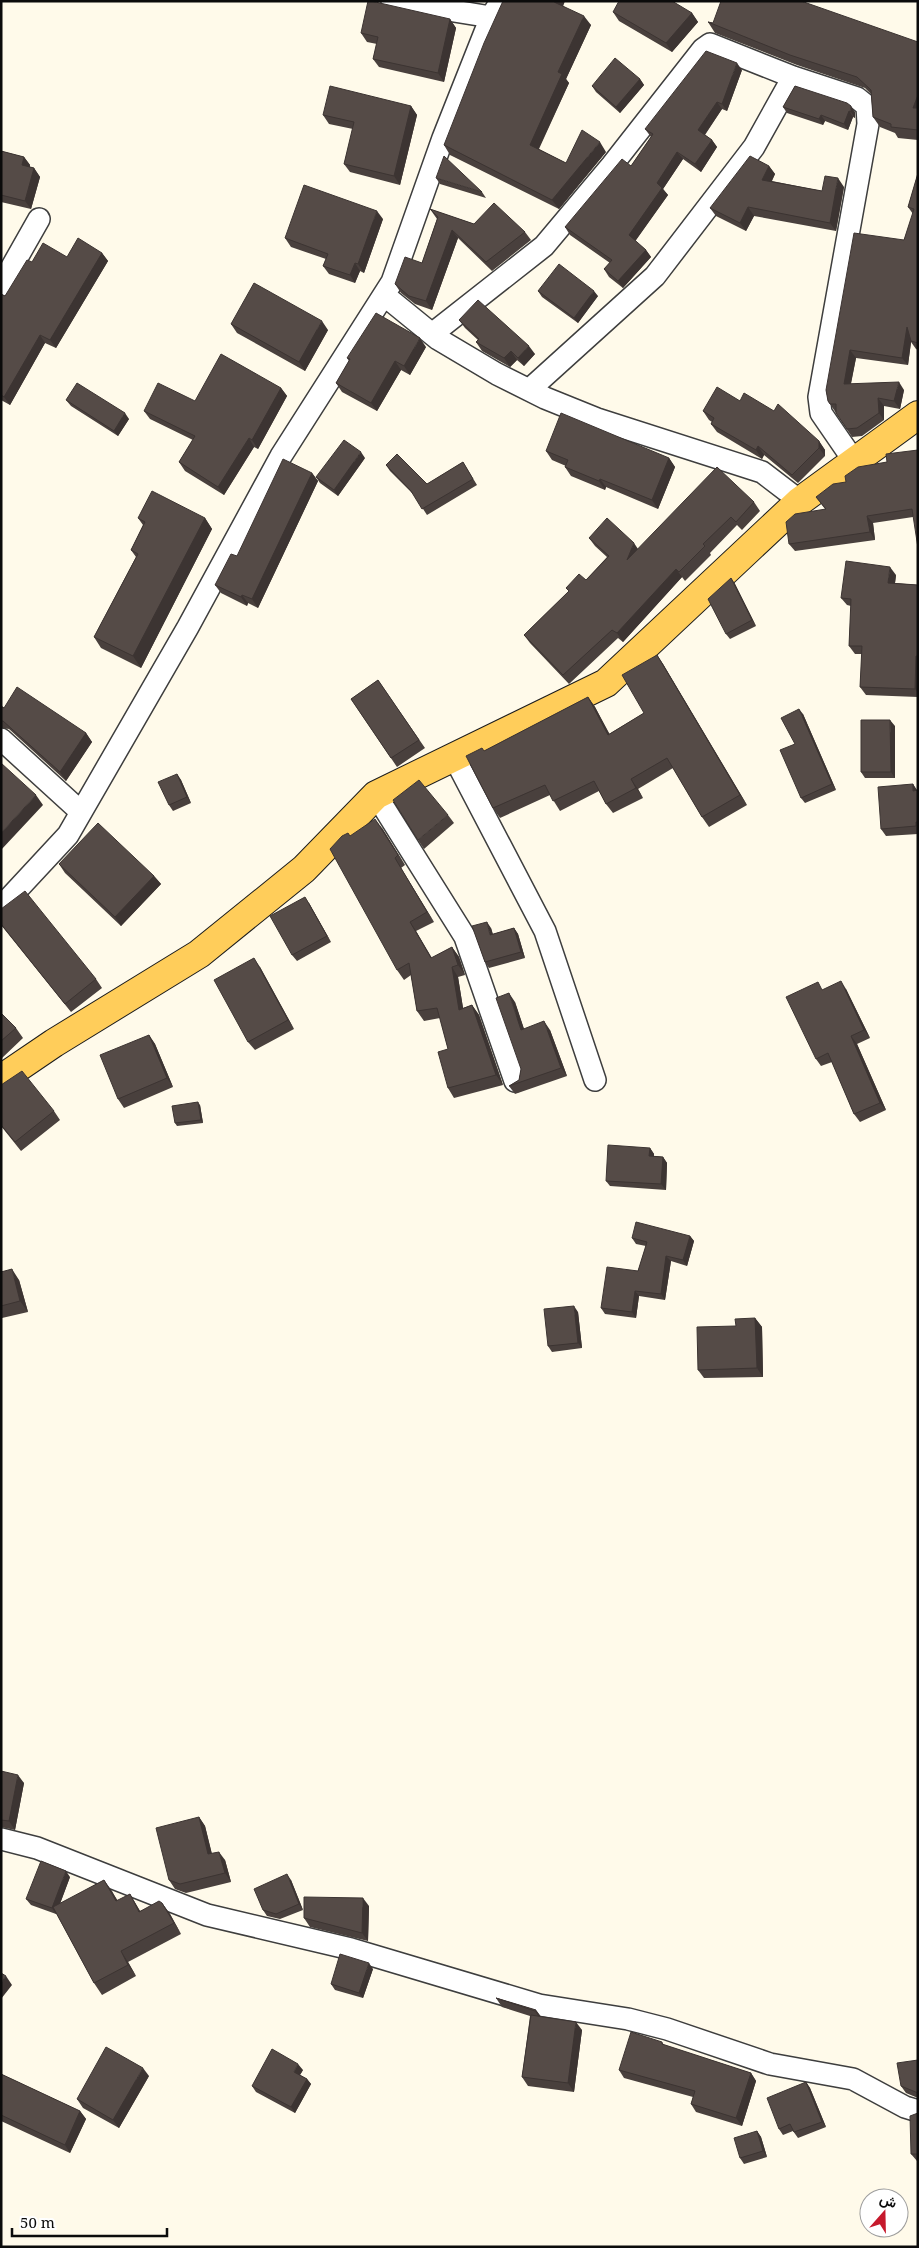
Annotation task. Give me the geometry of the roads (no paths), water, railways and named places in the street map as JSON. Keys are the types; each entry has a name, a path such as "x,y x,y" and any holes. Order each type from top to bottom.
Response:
{"main road":[{"path":"1,1079 54,1043 199,954 304,869 376,795 606,683 800,501 918,414"}],"street":[{"path":"1,907 68,835 188,628 280,456 392,282 443,138 496,9 392,1"},
{"path":"432,334 544,246 612,165 703,49 710,44 857,98 868,106 868,124 819,397 821,414 854,461"},
{"path":"529,390 655,276 754,147 793,76"},
{"path":"1,286 39,219"},
{"path":"384,295 432,334 497,374 529,390 597,420 762,472 800,501"},
{"path":"1,739 81,812"},
{"path":"454,757 545,931 595,1080"},
{"path":"376,795 465,938 515,1082"},
{"path":"1,1839 37,1848 207,1915 351,1949 539,2005 628,2019 667,2029 770,2064 853,2079 905,2107 918,2111"}]}
